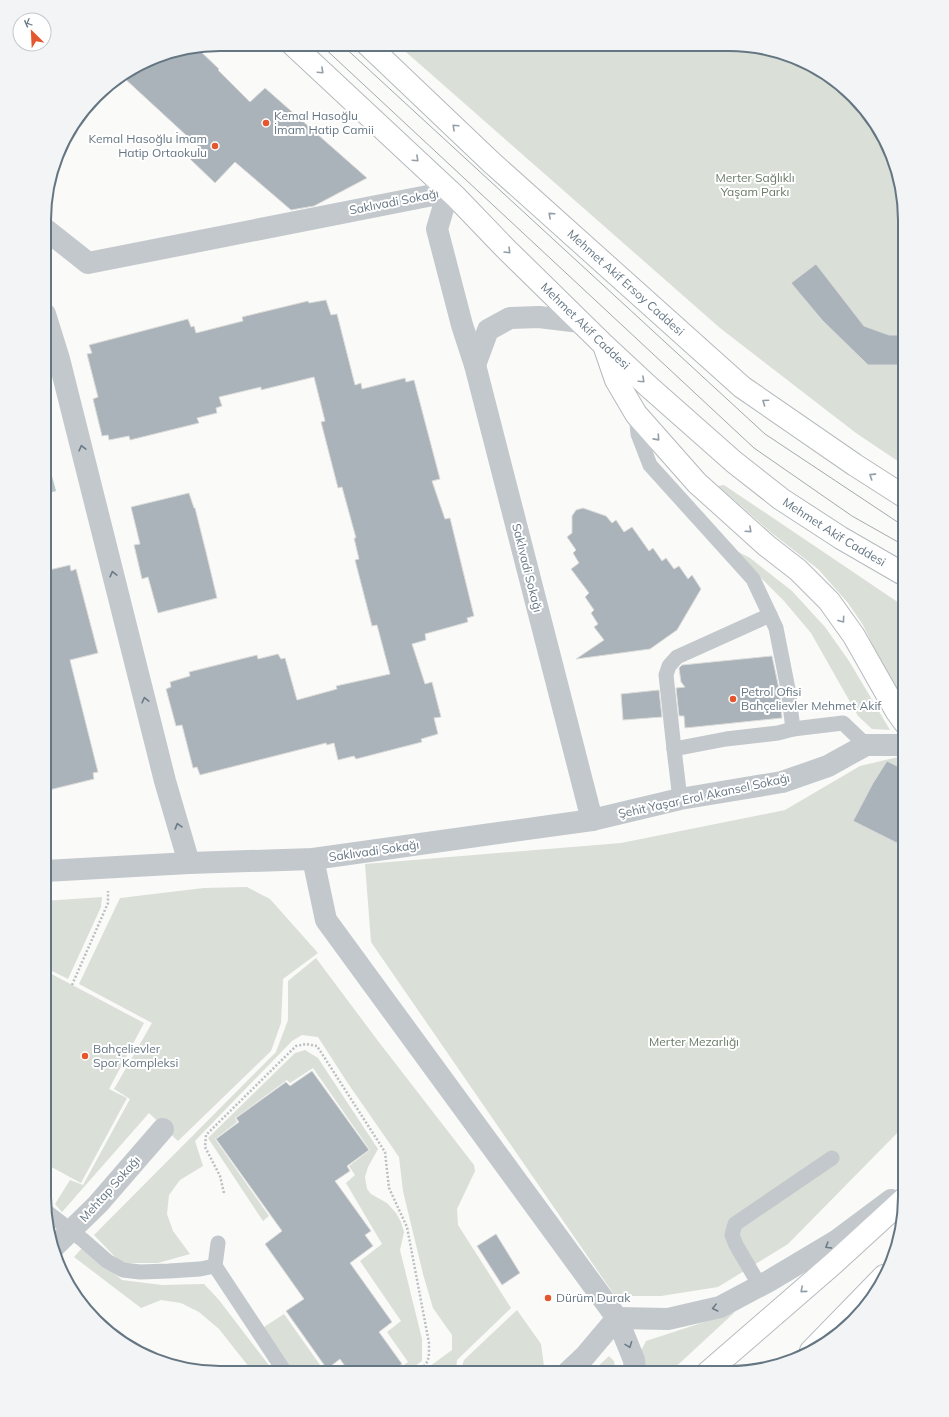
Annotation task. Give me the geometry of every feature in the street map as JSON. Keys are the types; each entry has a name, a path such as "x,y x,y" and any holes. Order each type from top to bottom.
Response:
{"main road":[{"name":"Mehmet Akif Caddesi","path":"300,51 456,197 505,248 604,345 734,462 781,499 841,538 898,571"},
{"name":"Mehmet Akif Ersoy Caddesi","path":"374,51 497,167 742,387 855,465 898,493"},
{"path":"604,345 616,380 636,414 697,483 767,546 798,570 829,601 854,636 898,713"},
{"path":"716,1366 834,1263 898,1204"},
{"path":"828,1334 868,1292"}],"street":[{"name":"Saklıvadi Sokağı","path":"51,233 88,263 448,192 437,229 462,325 475,365 592,820 314,859 189,863 51,871"},
{"path":"475,365 488,330 510,318 539,317 580,322"},
{"path":"52,361 165,781 189,863"},
{"name":"Şehit Yaşar Erol Akansel Sokağı","path":"592,820 680,798 782,782 828,766 866,745 898,745"},
{"path":"314,859 326,920 617,1318 634,1360 634,1366"},
{"name":"Mehtap Sokağı","path":"58,1243 98,1204 163,1129"},
{"path":"617,1318 668,1319 720,1307 760,1286 836,1241 898,1194"},
{"path":"574,1366 585,1356 617,1318"}],"lane":[{"path":"636,414 638,434 650,465 753,579 776,628 788,690 793,729"},
{"path":"680,798 666,675 670,666 677,657 770,615"},
{"path":"674,749 726,739 843,723 866,745"},
{"path":"760,1286 736,1245 732,1235 735,1224 832,1158"},
{"path":"52,1216 107,1261 123,1270 140,1272 169,1271 200,1269 215,1266"},
{"path":"218,1243 215,1266 281,1366"}],"path":[{"path":"72,985 108,903"},
{"path":"224,1193 220,1176 205,1147 206,1135 296,1046 306,1044 317,1046 385,1152 389,1188 408,1227 429,1343 429,1359 425,1366"}],"green space":[{"name":"Merter Sağlıklı Yaşam Parkı","path":"405,51 751,52 783,60 804,68 840,93 863,117 881,145 889,166 897,198 898,461 856,433 720,328"},
{"path":"724,485 898,602 898,695 863,625 848,603 818,569 773,534 718,486"},
{"path":"731,548 750,558 792,591 825,627 849,661 890,730 872,729 858,716 811,633 784,601"},
{"name":"Merter Mezarlığı","path":"898,757 898,1132 788,1244 718,1287 661,1296 615,1296 371,942 365,864 621,843 785,810 860,766"},
{"path":"247,887 270,899 318,953 283,979 281,1023 271,1051 178,1141 149,1113 62,1212 55,1204 70,1180 83,1185 130,1099 114,1089 152,1023 79,984 120,898 204,888"},
{"path":"102,897 101,907 68,979 51,970 51,901"},
{"path":"316,958 474,1165 475,1171 457,1209 458,1225 511,1308 457,1360 456,1366 430,1366 452,1350 452,1335 433,1308 423,1274 403,1191 399,1157 318,1037 302,1035 292,1041 195,1141 203,1166 180,1180 169,1195 167,1214 173,1231 190,1254 158,1263 125,1263 118,1260 94,1235 276,1052 288,1020 288,981"},
{"name":"Bahçelievler Spor Kompleksi","path":"51,974 144,1023 109,1089 127,1098 81,1183 51,1167"},
{"path":"305,1050 318,1058 378,1149 368,1167 365,1177 367,1189 371,1194 387,1203 396,1213 404,1232 400,1250 422,1339 422,1361 415,1366 402,1366 408,1362 387,1332 401,1321 360,1261 382,1244 346,1183 355,1175 349,1166 370,1150 313,1068 290,1083 287,1080 235,1118 237,1122 215,1139 269,1216 263,1221 208,1138 295,1053"},
{"path":"83,1247 122,1280 162,1285 204,1284 219,1300 269,1366 248,1366 219,1329 199,1312 181,1303 161,1300 141,1308 74,1257"},
{"path":"517,1310 541,1344 544,1366 462,1366 464,1360"},
{"path":"735,1312 677,1366 644,1366 641,1351 646,1341"},
{"path":"284,1314 321,1366 290,1366 264,1327"},
{"path":"609,1356 614,1361 615,1366 598,1366"}],"shaded area":[{"path":"51,472 56,491 51,492"}],"building":[{"name":"Kemal Hasoğlu İmam Hatip Camii","path":"201,52 250,102 265,88 367,178 314,206 291,210 235,162 215,183 189,158 200,148 126,80 145,68 166,60"},
{"path":"816,264 864,326 889,335 898,335 898,365 868,365 822,320 791,283"},
{"path":"326,300 331,315 337,314 355,385 361,383 362,389 405,378 406,382 414,380 440,479 432,481 445,519 450,518 474,616 467,618 468,622 425,634 426,640 412,644 425,684 432,682 441,717 434,718 438,734 421,739 422,742 356,759 354,756 338,760 334,743 327,745 326,743 200,775 197,767 193,768 182,725 176,726 166,689 171,687 170,682 190,676 189,672 257,655 258,659 278,654 281,659 285,658 297,700 337,689 336,686 390,674 377,625 372,626 355,560 359,559 354,538 356,538 342,487 338,488 321,422 325,421 314,377 261,390 261,387 219,397 222,406 216,408 217,413 197,418 199,423 130,440 129,436 109,440 108,435 102,436 93,399 98,397 87,354 92,353 89,345 188,319 191,327 194,326 196,333 243,321 242,317 308,301 309,303"},
{"path":"189,493 195,508 217,598 158,613 148,577 142,579 134,545 140,544 131,507"},
{"path":"583,508 606,516 612,523 616,520 624,532 632,527 649,551 653,548 662,561 666,558 674,569 679,566 688,579 692,575 701,589 677,630 650,649 576,659 604,640 594,627 598,624 591,613 594,610 585,597 589,593 571,569 579,563 573,553 576,550 567,537 572,533 572,516 576,510"},
{"path":"70,565 71,571 76,569 98,653 70,660 98,772 93,773 94,779 51,790 51,570"},
{"path":"772,656 779,689 782,718 685,728 684,716 679,716 676,688 685,687 681,682 679,668 682,665"},
{"path":"659,690 662,717 623,720 621,694"},
{"path":"887,761 898,766 898,844 853,821 873,783"},
{"path":"312,1071 369,1150 347,1166 350,1171 335,1181 371,1231 365,1235 373,1246 350,1263 392,1322 379,1332 402,1364 399,1366 345,1366 340,1359 331,1366 325,1366 286,1311 304,1299 265,1244 282,1231 216,1139 239,1122 236,1118 286,1082 290,1086"},
{"path":"496,1234 520,1273 502,1285 477,1246"}],"tram line":[{"path":"328,51 754,448 852,516 898,542"},
{"path":"349,51 765,434 898,522"}],"place":[{"name":"Kemal Hasoğlu İmam Hatip Camii","path":"266,123"},
{"name":"Kemal Hasoğlu İmam Hatip Ortaokulu","path":"215,146"},
{"name":"Petrol Ofisi Bahçelievler Mehmet Akif","path":"733,699"},
{"name":"Bahçelievler Spor Kompleksi","path":"85,1056"},
{"name":"Dürüm Durak","path":"548,1298"}]}
